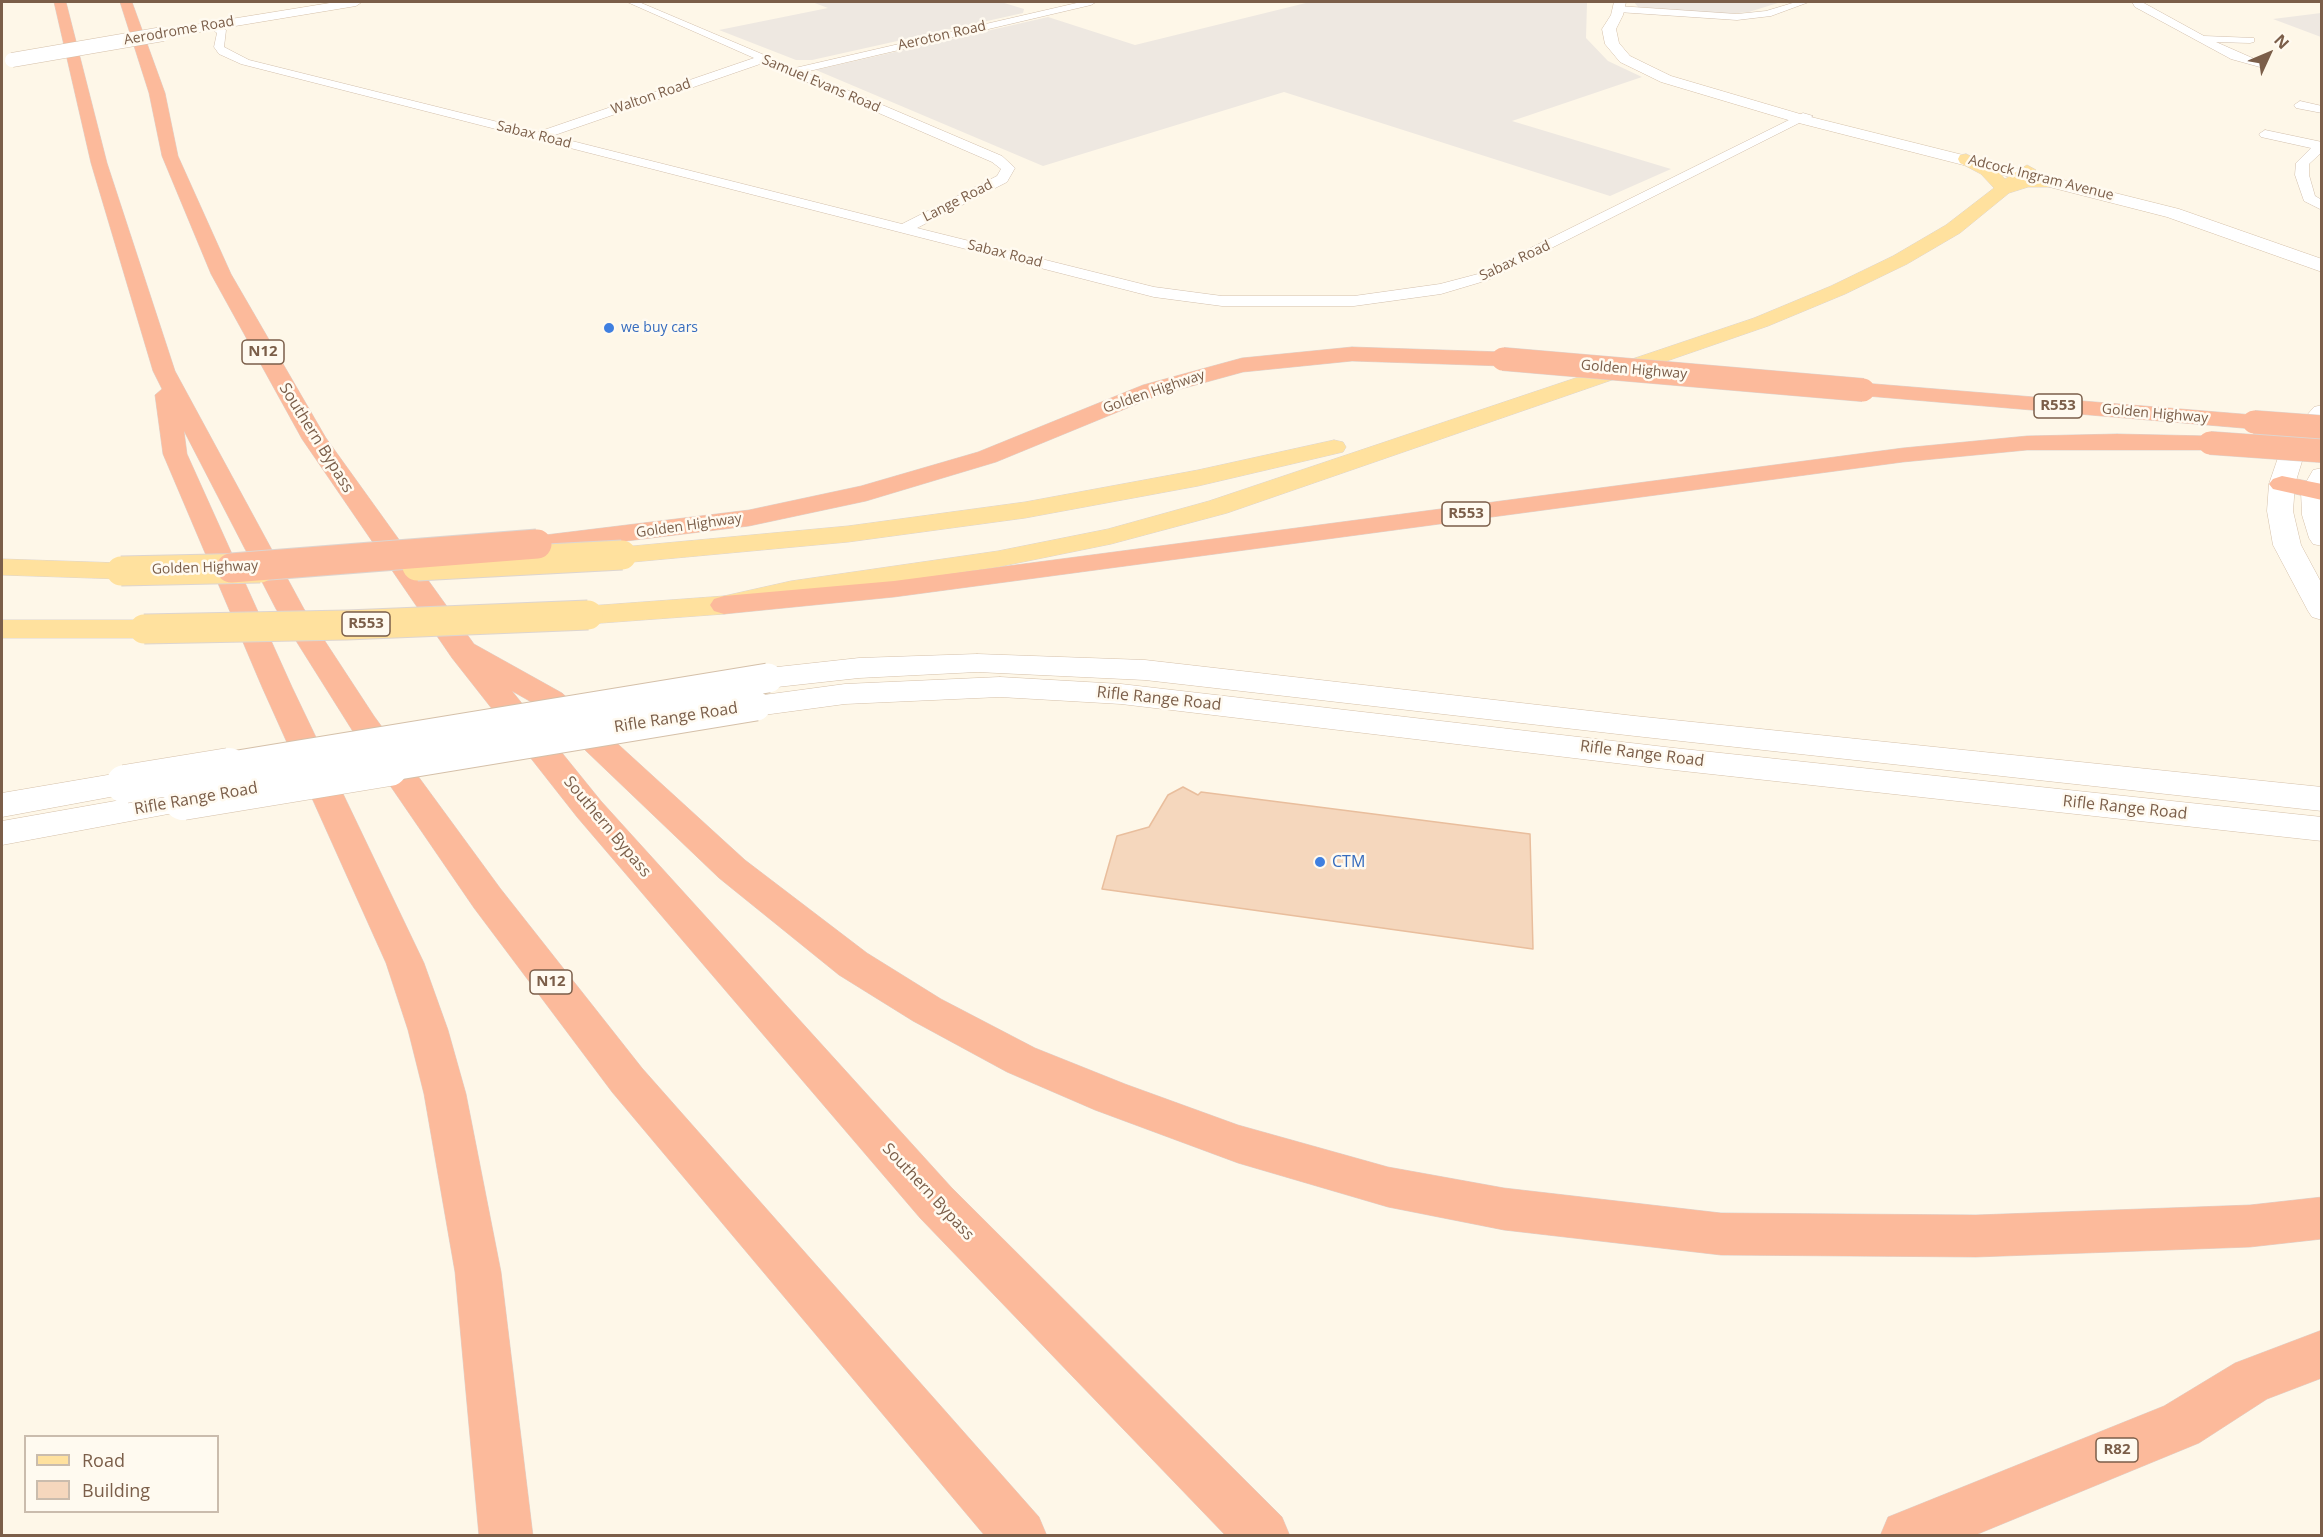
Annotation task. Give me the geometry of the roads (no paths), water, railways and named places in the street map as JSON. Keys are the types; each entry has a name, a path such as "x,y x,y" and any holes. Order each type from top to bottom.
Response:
{"highway":[{"name":"N12","path":"60,2 99,163 164,370 290,609 363,723 487,898 627,1080 1020,1536"},
{"path":"114,2 120,10 128,10"},
{"name":"Southern Bypass","path":"128,10 157,93 170,156 221,274 314,439 463,651 589,809 936,1203 1263,1536"},
{"name":"Golden Highway","path":"231,568 537,544 738,519 866,493 987,457 1151,390 1242,365 1352,354 1503,359 2322,428"},
{"path":"164,370 175,454 277,687 405,963 428,1030 445,1094 478,1272 506,1536"},
{"name":"Golden Highway","path":"724,606 894,589 1903,455 2027,443 2117,441 2210,443 2322,451"},
{"path":"2282,484 2319,486"},
{"path":"463,651 551,700 732,869 853,964 927,1010 1021,1060 1110,1097 1238,1144 1388,1187 1492,1207 1721,1234 1976,1236 2250,1226 2322,1218"},
{"name":"R82","path":"1907,1536 2181,1425 2252,1380 2322,1354"}],"main road":[{"name":"Aerodrome Road","path":"7,61 356,2"},
{"name":"Adcock Ingram Avenue","path":"1619,5 1608,33 1612,44 1625,59 1673,82 1756,106 2025,172 2173,213 2322,266"},
{"name":"Adcock Ingram Avenue","path":"1804,118 2183,209 2322,258"},
{"path":"1966,159 1987,170 2004,189"},
{"path":"724,606 791,589 998,559 1112,536 1218,507 1761,322 1838,290 1900,260 1953,229 2025,172"},
{"path":"2004,189 2027,182 2055,182"},
{"path":"231,568 339,569 622,555 860,533 1090,499 1299,456 1580,383"},
{"path":"2322,412 2295,443 2282,484 2280,511 2287,544 2322,611"},
{"path":"2319,486 2315,515 2322,538"},
{"name":"Golden Highway","path":"5,567 121,571 231,568"},
{"name":"Golden Highway","path":"2,629 347,625 588,615 724,606"},
{"name":"Rifle Range Road","path":"2,832 183,801 762,692 859,668 977,663 1145,670 1668,730 2322,799"},
{"name":"Rifle Range Road","path":"2,805 124,784 762,692 845,694 1000,687 1121,694 1684,760 2322,829"}],"street":[{"name":"Samuel Evans Road","path":"632,2 997,159 1008,168"},
{"name":"Aeroton Road","path":"793,72 1091,2"},
{"path":"1619,5 1737,17 1767,14 1804,2"},
{"path":"2137,2 2136,4 2235,57 2260,64"},
{"path":"1025,5 1046,12"},
{"path":"2160,17 2189,18"},
{"name":"Sabax Road","path":"213,26 222,32 219,47 223,52 245,62 1154,292 1222,301 1281,303 1397,296 1441,289 1493,274 1804,118"},
{"path":"2202,39 2250,40"},
{"name":"Walton Road","path":"539,136 763,59"},
{"path":"2300,105 2322,110"},
{"path":"2265,134 2321,146"},
{"path":"2321,146 2303,163 2302,175 2309,198 2322,206"},
{"name":"Lange Road","path":"903,229 1002,179 1008,168"},
{"path":"2302,175 2322,179"}],"place":[{"name":"we buy cars","path":"609,328"},
{"name":"CTM","path":"1320,862"}]}
